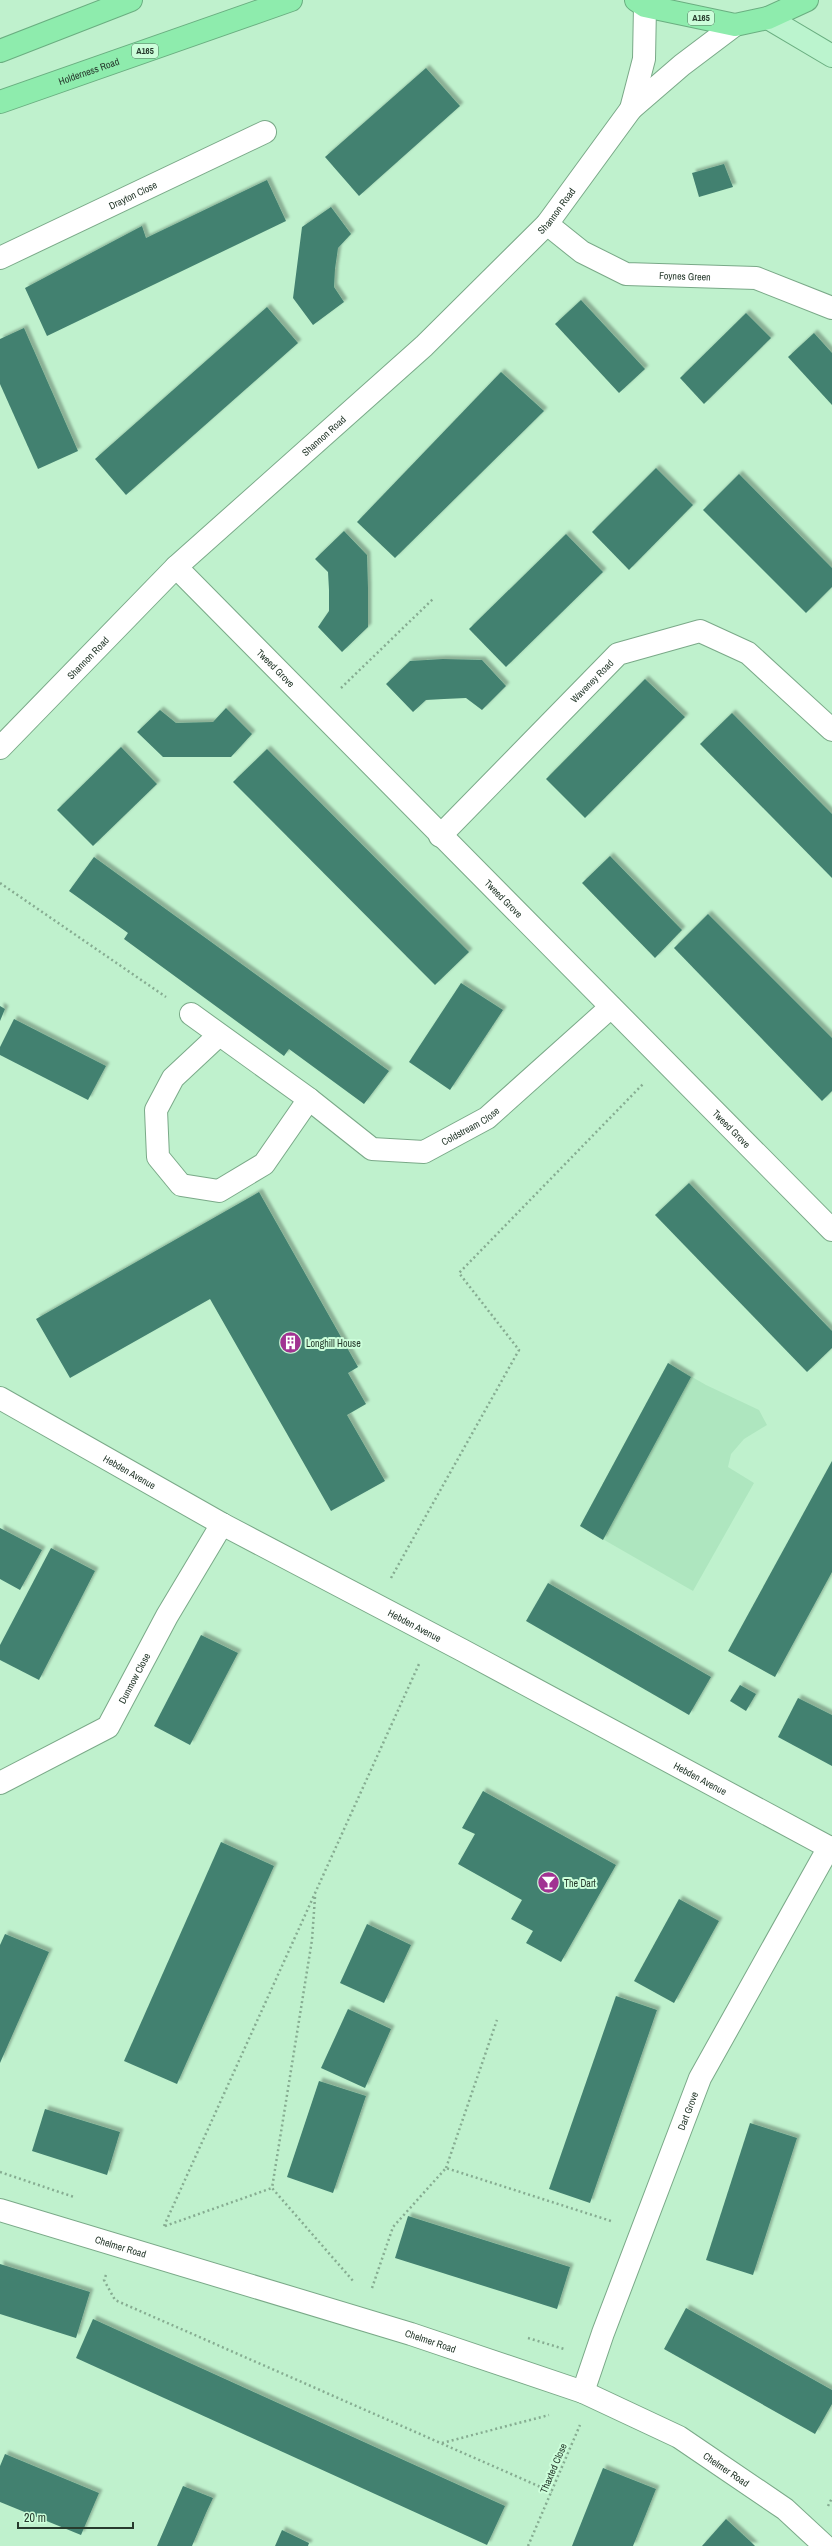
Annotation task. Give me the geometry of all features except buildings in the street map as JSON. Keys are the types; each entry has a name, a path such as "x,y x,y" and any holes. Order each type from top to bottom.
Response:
{"highway":[{"path":"0,51 131,0"},
{"name":"Holderness Road","path":"0,102 291,0"},
{"name":"A165","path":"640,3 735,24 768,18 807,0"}],"main road":[{"path":"768,18 832,56"}],"street":[{"name":"Shannon Road","path":"631,109 644,59 640,3"},
{"name":"Shannon Road","path":"1,744 176,567 424,346 547,224 631,109 682,65 735,24"},
{"name":"Drayton Close","path":"0,258 265,132"},
{"name":"Foynes Green","path":"547,224 582,252 626,274 756,278 832,308"},
{"name":"Tweed Grove","path":"176,567 440,836 832,1230"},
{"name":"Waveney Road","path":"440,836 618,654 700,630 748,653 832,730"},
{"name":"Coldstream Close","path":"191,1014 309,1099 372,1149 424,1152 487,1118 611,1008"},
{"path":"219,1035 173,1078 156,1110 158,1157 181,1185 218,1191 264,1164 309,1099"},
{"name":"Hebden Avenue","path":"0,1398 222,1524 433,1634 830,1848"},
{"name":"Dunmow Close","path":"0,1783 108,1727 168,1616 222,1524"},
{"name":"Dart Grove","path":"589,2395 594,2359 700,2078 830,1848"},
{"name":"Chelmer Road","path":"0,2210 411,2334 589,2395 679,2437 785,2510 825,2546"}],"path":[{"path":"339,690 434,598"},
{"path":"0,883 191,1014"},
{"path":"376,1604 519,1350 459,1273 665,1061"},
{"path":"272,2188 164,2227 433,1634"},
{"path":"315,1895 312,1940 272,2188 352,2282 359,2284"},
{"path":"372,2288 393,2227 446,2168 498,2020"},
{"path":"446,2168 642,2231"},
{"path":"116,2246 104,2280 115,2300 552,2492"},
{"path":"366,2286 380,2290"},
{"path":"520,2335 594,2359"},
{"name":"Thaxted Close","path":"528,2546 579,2427 589,2395"},
{"path":"441,2443 551,2415"},
{"path":"572,2424 579,2427"}],"shaded area":[{"path":"668,1363 706,1385 759,1410 767,1425 744,1439 731,1454 728,1467 754,1483 693,1591 580,1526"}],"place":[{"name":"Longhill House","path":"290,1343"},
{"name":"The Dart","path":"548,1883"}]}
